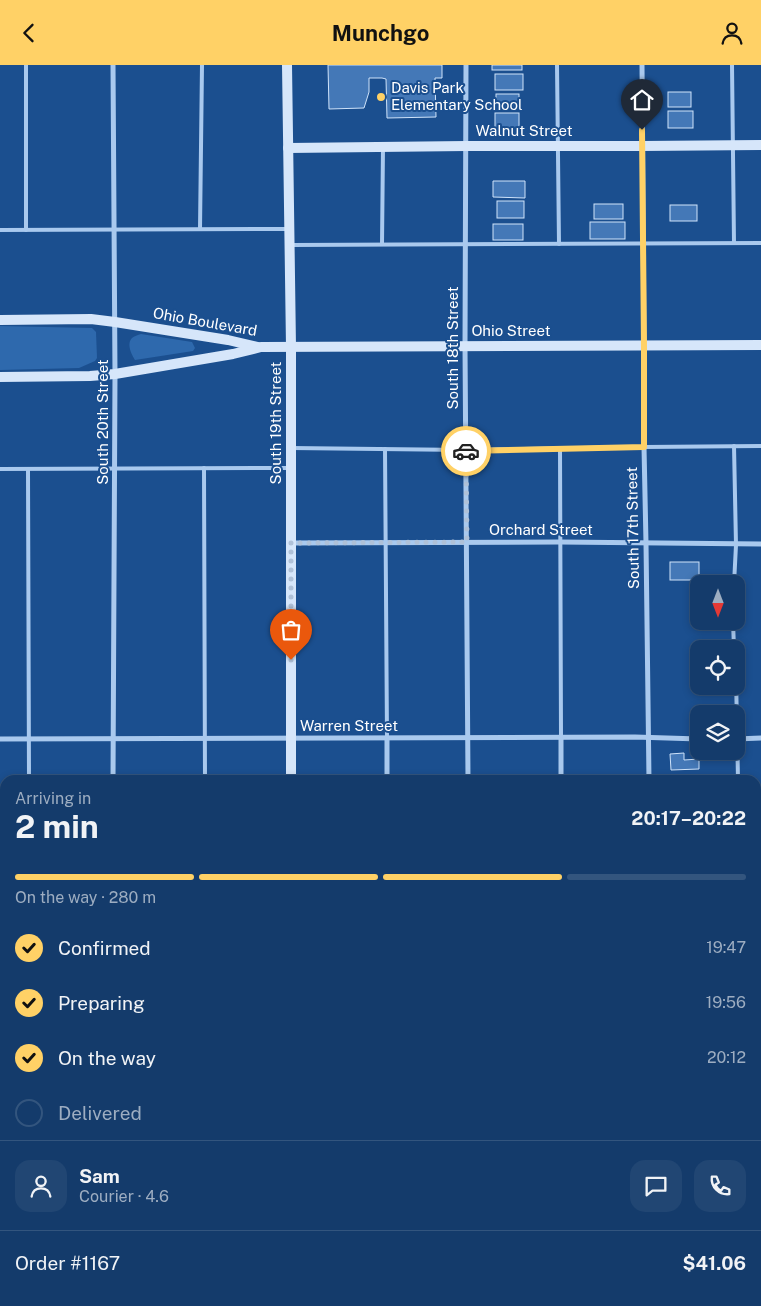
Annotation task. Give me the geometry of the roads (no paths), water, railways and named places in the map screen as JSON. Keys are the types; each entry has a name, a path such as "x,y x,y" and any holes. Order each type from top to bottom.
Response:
{"street":[{"name":"South 20th Street","path":"113,65 115,321 114,775"},
{"name":"South 19th Street","path":"287,65 291,347 291,775"},
{"name":"South 18th Street","path":"466,65 468,775"},
{"name":"South 17th Street","path":"642,65 644,447 649,775"},
{"name":"Walnut Street","path":"288,148 761,145"},
{"name":"Ohio Boulevard","path":"0,320 91,319 115,321 262,347"},
{"name":"Ohio Street","path":"262,347 761,345"},
{"name":"Ohio Boulevard","path":"0,377 115,374 233,354 262,347"},
{"name":"Orchard Street","path":"291,543 560,542 761,544"},
{"name":"Warren Street","path":"0,739 636,737 690,739"},
{"path":"387,738 387,775"},
{"path":"561,738 561,775"},
{"path":"745,739 761,738"},
{"path":"761,1143 761,1235"}],"lane":[{"path":"26,65 26,230"},
{"path":"200,229 202,65"},
{"path":"557,65 559,244"},
{"path":"732,65 734,243"},
{"path":"382,245 383,147"},
{"path":"0,231 289,229"},
{"path":"289,245 761,243"},
{"path":"734,446 736,545 734,575"},
{"path":"291,448 466,450 761,446"},
{"path":"560,448 561,738"},
{"path":"385,449 387,738"},
{"path":"204,468 205,775"},
{"path":"0,469 291,468"},
{"path":"28,469 28,775"},
{"path":"738,760 738,775"}],"place":[{"name":"Davis Park Elementary School","path":"381,97"}]}
